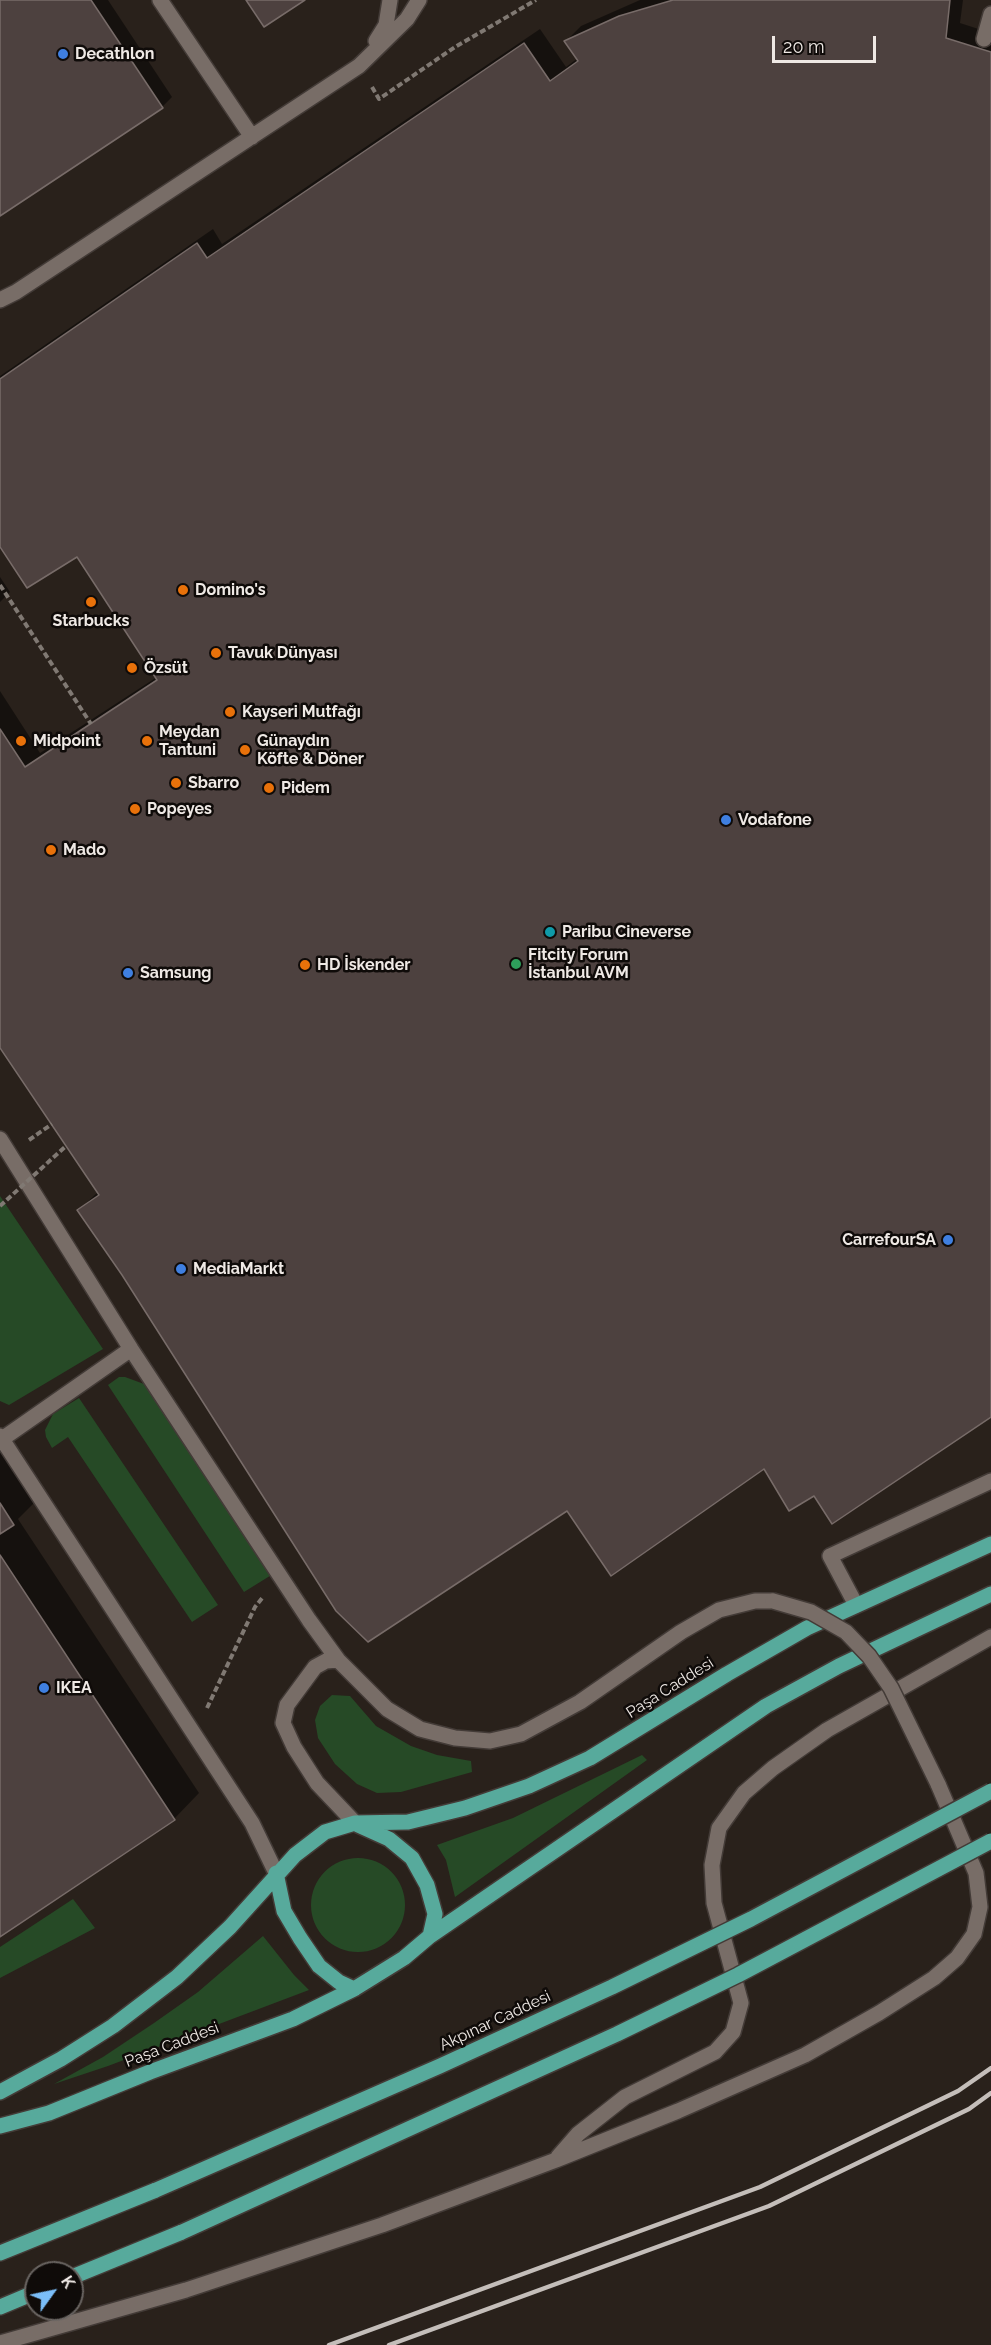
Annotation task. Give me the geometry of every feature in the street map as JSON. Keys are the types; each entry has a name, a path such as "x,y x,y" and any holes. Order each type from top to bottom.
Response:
{"main road":[{"name":"Paşa Caddesi","path":"355,1823 408,1822 465,1808 529,1786 590,1758 807,1628 991,1544"},
{"path":"276,1873 284,1911 300,1938 320,1966 339,1982 354,1989 404,1958 430,1936 766,1706 838,1666 991,1594"},
{"name":"Akpınar Caddesi","path":"0,2253 156,2190 440,2066 612,1987 751,1919 991,1791"},
{"path":"0,2092 62,2059 113,2026 177,1977 230,1927 294,1855 325,1832 355,1823 389,1839 412,1858 427,1885 435,1914 430,1936"},
{"path":"84,2272 182,2232 617,2034 738,1975 991,1841"},
{"name":"Paşa Caddesi","path":"0,2126 49,2113 150,2072 292,2019 354,1989"},
{"path":"0,2307 24,2297"}],"street":[{"path":"160,0 252,137"},
{"path":"359,66 386,25 390,0"},
{"path":"0,300 16,292 359,66 407,20 419,0"},
{"path":"984,39 991,14"},
{"path":"0,1139 131,1349 338,1660 387,1709 420,1729 455,1738 490,1742 521,1734 580,1702 681,1632 719,1610 755,1601 773,1601 811,1612 846,1632 869,1656 891,1688 938,1784 976,1873 980,1907 974,1934 957,1958 934,1978 879,2013 805,2055 678,2111 556,2160 382,2225 186,2290 0,2343"},
{"path":"131,1349 1,1437 252,1823 276,1873"},
{"path":"856,1605 830,1557 991,1480"},
{"path":"556,2160 578,2134 625,2097 715,2052 734,2032 741,2003 714,1903 712,1865 719,1828 744,1793 773,1768 827,1730 991,1637"},
{"path":"338,1660 326,1661 315,1666 286,1705 283,1723 294,1747 316,1783 355,1823"}],"path":[{"path":"379,99 455,47 536,0"},
{"path":"0,585 91,723"},
{"path":"0,1206 66,1146"},
{"path":"190,1725 204,1712 255,1607 281,1576"}],"green space":[{"path":"0,1196 103,1349 9,1405 0,1401"},
{"path":"119,1377 144,1384 273,1574 244,1592 108,1385"},
{"path":"79,1398 218,1605 192,1622 68,1437 52,1448 46,1437 45,1430 53,1414"},
{"path":"332,1695 350,1696 376,1726 411,1746 437,1755 471,1761 472,1772 401,1792 377,1793 357,1784 335,1764 318,1738 315,1720 320,1706"},
{"path":"642,1755 647,1760 455,1897 446,1860 437,1845 513,1818"},
{"path":"358,1858 376,1862 391,1872 401,1887 405,1905 401,1923 391,1938 376,1948 358,1952 340,1948 325,1938 315,1923 311,1905 315,1887 325,1872 340,1862"},
{"path":"73,1899 95,1928 0,1978 0,1947"},
{"path":"263,1936 309,1990 54,2084 103,2057 198,1992"}],"building":[{"name":"Decathlon","path":"0,0 91,0 163,108 0,216"},
{"path":"246,0 305,0 264,27"},
{"path":"673,0 950,0 946,38 991,52 991,1417 832,1524 814,1496 789,1511 764,1469 611,1576 567,1511 368,1642 336,1611 122,1275 77,1210 99,1195 0,1048 0,729 25,767 157,680 77,557 27,588 0,547 0,379 197,243 207,258 524,43 550,81 578,61 564,41 619,16"},
{"path":"0,1503 14,1525 0,1534"},
{"name":"IKEA","path":"0,1555 175,1820 0,1937"}],"railway":[{"path":"329,2345 760,2187 958,2091 991,2068"},
{"path":"389,2345 769,2206 969,2109 991,2093"}],"place":[{"name":"Decathlon","path":"63,54"},
{"name":"Domino's","path":"183,590"},
{"name":"Starbucks","path":"91,602"},
{"name":"Tavuk Dünyası","path":"216,653"},
{"name":"Özsüt","path":"132,668"},
{"name":"Kayseri Mutfağı","path":"230,712"},
{"name":"Midpoint","path":"21,741"},
{"name":"Meydan Tantuni","path":"147,741"},
{"name":"Günaydın Köfte & Döner","path":"245,750"},
{"name":"Sbarro","path":"176,783"},
{"name":"Pidem","path":"269,788"},
{"name":"Popeyes","path":"135,809"},
{"name":"Vodafone","path":"726,820"},
{"name":"Mado","path":"51,850"},
{"name":"Paribu Cineverse","path":"550,932"},
{"name":"Fitcity Forum İstanbul AVM","path":"516,964"},
{"name":"HD İskender","path":"305,965"},
{"name":"Samsung","path":"128,973"},
{"name":"CarrefourSA","path":"948,1240"},
{"name":"MediaMarkt","path":"181,1269"},
{"name":"IKEA","path":"44,1688"}]}
